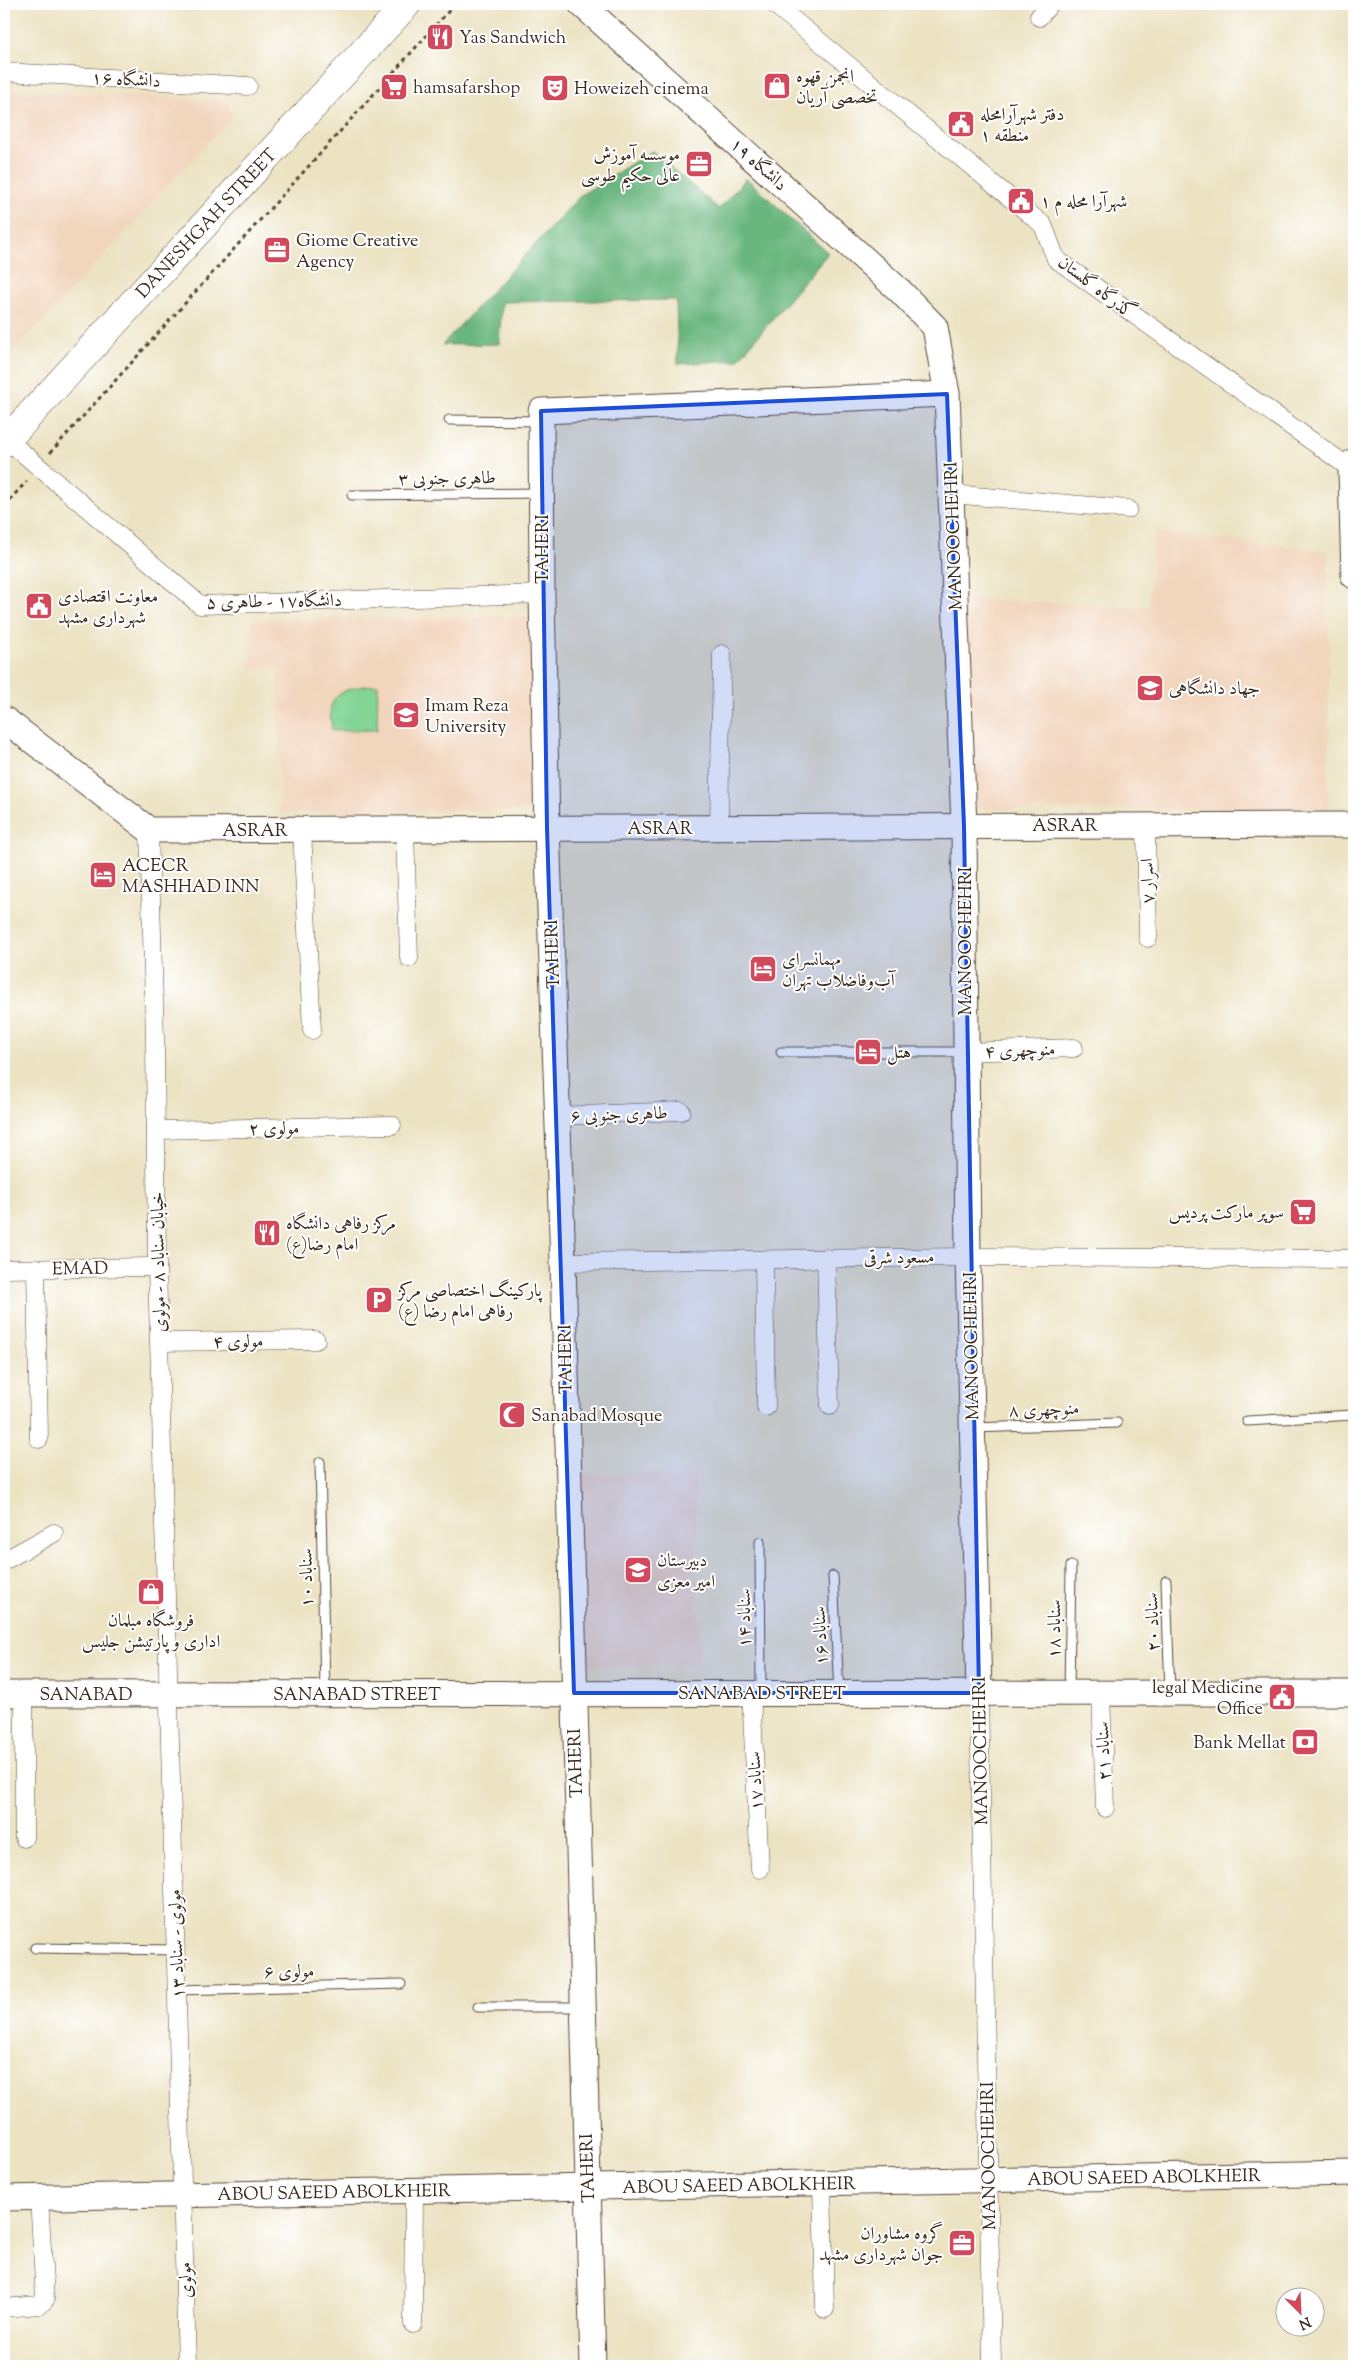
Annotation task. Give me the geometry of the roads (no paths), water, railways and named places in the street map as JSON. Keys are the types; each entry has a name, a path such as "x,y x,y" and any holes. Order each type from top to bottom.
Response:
{"main road":[{"name":"DANESHGAH STREET","path":"5,440 408,4"}],"street":[{"name":"دانشگاه ۱۹","path":"581,4 900,291 935,327"},
{"name":"گذرگاه گلستان","path":"774,4 1042,226 1056,259 1353,467"},
{"name":"دانشگاه ۱۶","path":"4,72 248,86"},
{"name":"MANOOCHEHRI","path":"935,327 948,394 964,826 968,1257 979,1693 992,2366"},
{"path":"542,416 948,394"},
{"name":"TAHERI","path":"542,416 542,594 547,828 563,1262 593,2366"},
{"name":"دانشگاه۱۷ - طاهری ۵","path":"5,440 200,605 542,594"},
{"path":"1353,467 1354,576"},
{"path":"951,494 1128,509"},
{"path":"719,827 722,654"},
{"path":"4,719 149,830"},
{"name":"ASRAR","path":"149,830 405,830 1146,824 1354,825"},
{"name":"اسرار ۷","path":"1146,824 1148,938"},
{"name":"خیابان سناباد ۸ - مولوی","path":"149,830 156,1130 157,1267 169,1694"},
{"path":"302,830 312,1030"},
{"path":"405,830 409,958"},
{"name":"منوچهری ۴","path":"966,1052 1074,1048"},
{"name":"طاهری جنوبی ۶","path":"558,1116 681,1111"},
{"name":"مولوی ۲","path":"156,1130 392,1125"},
{"name":"مسعود شرقی","path":"563,1262 968,1257 1354,1258"},
{"path":"826,1258 830,1406"},
{"path":"764,1260 766,1407"},
{"name":"EMAD","path":"4,1268 157,1267"},
{"path":"36,1268 40,1439"},
{"name":"مولوی ۴","path":"159,1342 316,1340"},
{"path":"4,1561 54,1534"},
{"name":"SANABAD STREET","path":"169,1694 1354,1692"},
{"name":"سناباد ۱۷","path":"756,1693 760,1869"},
{"name":"سناباد ۲۱","path":"1102,1693 1105,1808"},
{"path":"14,1694 24,1838"},
{"name":"SANABAD","path":"14,1694 169,1694"},
{"name":"مولوی - سناباد ۱۳","path":"169,1694 182,2195"},
{"name":"ABOU SAEED ABOLKHEIR","path":"4,2198 1354,2174"},
{"path":"822,2183 826,2309"},
{"path":"413,2324 414,2190"},
{"name":"مولوی","path":"182,2195 187,2366"},
{"path":"4,2308 39,2305 45,2300 39,2197"}],"lane":[{"path":"448,420 542,416"},
{"name":"طاهری جنوبی ۳","path":"352,495 542,493"},
{"path":"781,1052 966,1052"},
{"path":"4,1260 4,1268"},
{"path":"1248,1421 1354,1415"},
{"name":"منوچهری ۸","path":"972,1428 1117,1423"},
{"name":"سناباد ۱۰","path":"320,1462 325,1694"},
{"name":"سناباد ۱۴","path":"756,1693 760,1542"},
{"name":"سناباد ۱۸","path":"1069,1693 1071,1566"},
{"name":"سناباد ۱۶","path":"833,1576 839,1693"},
{"name":"سناباد ۲۰","path":"1166,1581 1170,1693"},
{"path":"36,1948 176,1950"},
{"name":"مولوی ۶","path":"177,1990 401,1984"},
{"path":"478,2007 582,2007"}],"place":[{"name":"Yas Sandwich","path":"440,37"},
{"name":"انجمن قهوه تخصصی آریان","path":"777,86"},
{"name":"hamsafarshop","path":"394,87"},
{"name":"Howeizeh cinema","path":"555,88"},
{"name":"دفتر شهرآرامحله منطقه ۱","path":"961,124"},
{"name":"موسسه آموزش عالی حکیم طوسی","path":"699,164"},
{"name":"شهرآرا محله م ۱","path":"1021,201"},
{"name":"Giome Creative Agency","path":"277,250"},
{"name":"معاونت اقتصادی شهرداری مشهد","path":"39,606"},
{"name":"جهاد دانشگاهی","path":"1150,688"},
{"name":"Imam Reza University","path":"406,715"},
{"name":"ACECR MASHHAD INN","path":"103,875"},
{"name":"مهمانسرای آب‌و‌فاضلاب تهران","path":"763,969"},
{"name":"هتل","path":"868,1052"},
{"name":"سوپر مارکت پردیس","path":"1303,1212"},
{"name":"مرکز رفاهی دانشگاه امام رضا(ع)","path":"267,1233"},
{"name":"پارکینگ اختصاصی مرکز رفاهی امام رضا (ع)","path":"379,1300"},
{"name":"Sanabad Mosque","path":"512,1415"},
{"name":"دبیرستان امیر معزی","path":"638,1570"},
{"name":"فروشگاه مبلمان اداری و پارتیشن جلیس","path":"151,1592"},
{"name":"legal Medicine Office","path":"1282,1697"},
{"name":"Bank Mellat","path":"1305,1742"},
{"name":"گروه مشاوران جوان شهرداری مشهد","path":"962,2243"}]}
